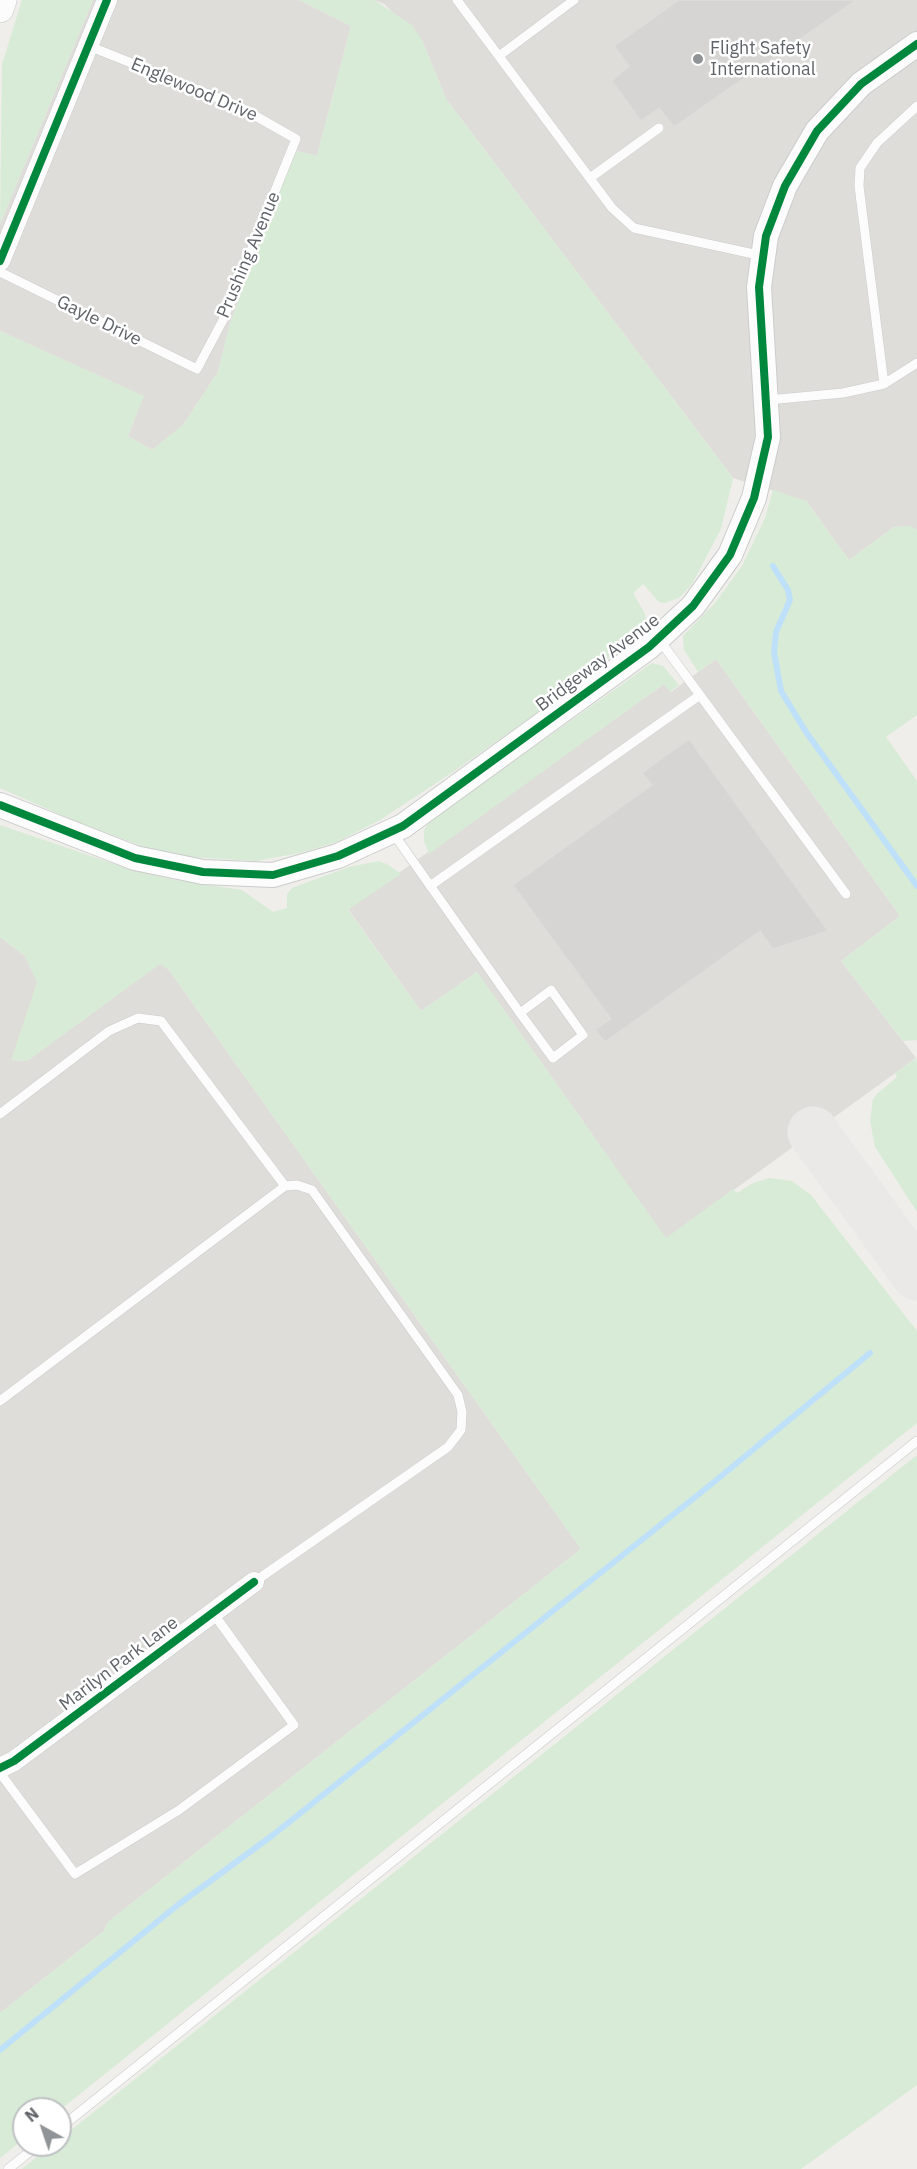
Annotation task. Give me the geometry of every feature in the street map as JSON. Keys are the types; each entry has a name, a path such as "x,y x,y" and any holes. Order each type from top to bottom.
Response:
{"main road":[{"path":"0,9 3,0"}],"street":[{"path":"0,261 107,0"},
{"name":"Bridgeway Avenue","path":"0,805 135,858 203,872 273,875 338,856 403,826 658,638 693,606 730,555 754,498 768,437 759,287 766,236 784,186 817,131 861,84 917,44"},
{"name":"Marilyn Park Lane","path":"0,1771 254,1582"}],"lane":[{"path":"457,0 612,208 634,228 763,256"},
{"path":"499,56 574,0"},
{"name":"Englewood Drive","path":"89,46 238,106 296,139"},
{"path":"884,384 859,186 860,168 877,143 917,106"},
{"path":"590,178 659,128"},
{"name":"Prushing Avenue","path":"197,369 223,320 296,139"},
{"name":"Gayle Drive","path":"0,272 197,369"},
{"path":"765,400 843,393 884,384 917,363"},
{"path":"658,638 846,894"},
{"path":"430,886 700,695"},
{"path":"391,831 520,1013 553,1058 583,1035 551,990 520,1013"},
{"path":"0,1114 109,1031 138,1018 161,1021 285,1186"},
{"path":"0,1401 285,1186 297,1185 312,1190 458,1395 462,1412 461,1430 448,1447 254,1582"},
{"path":"72,2118 917,1442"},
{"path":"0,1771 75,1874 179,1810 294,1725 213,1613"},
{"path":"8,2169 23,2157"}],"shaded area":[{"path":"93,0 299,0 351,26 317,156 293,150 230,324 218,372 183,425 152,450 128,436 143,396 0,331 0,224"},
{"path":"374,0 917,0 917,530 909,526 894,527 849,560 806,501 733,478 446,99 422,40 384,4"},
{"path":"716,659 900,916 841,961 916,1058 666,1239 477,972 421,1011 348,909 664,684 671,692"},
{"path":"0,937 25,956 38,982 12,1060 27,1061 160,963 169,970 581,1549 108,1922 104,1931 0,2013"}],"green space":[{"path":"22,0 93,0 0,224 2,64"},
{"path":"299,0 374,0 412,25 422,40 446,99 733,478 721,529 692,584 679,598 664,603 659,602 643,584 633,593 645,614 646,625 640,634 534,715 450,774 380,820 337,842 300,853 256,861 190,857 152,850 77,822 0,788 0,331 144,396 128,436 152,450 183,425 218,372 230,324 292,150 317,156 351,26"},
{"path":"773,490 806,501 849,560 894,527 909,526 917,530 917,715 886,737 917,781 917,1040 903,1041 841,961 900,916 716,659 698,672 684,650 683,636 715,603 742,566 765,518"},
{"path":"652,663 663,666 679,685 670,692 664,684 429,854 424,841 424,830 431,820"},
{"path":"0,825 129,869 175,880 242,890 273,912 287,908 287,894 292,888 349,867 379,861 389,865 401,874 348,910 421,1011 477,972 666,1238 733,1189 737,1193 753,1183 769,1178 792,1181 811,1195 917,1331 917,1423 72,2100 72,2097 12,2097 12,2148 0,2158 0,2013 104,1931 108,1922 581,1549 169,970 160,964 27,1061 11,1060 37,982 25,956 0,937"},
{"path":"917,1058 917,1212 875,1147 870,1121 873,1099 897,1077 895,1073"},
{"path":"917,1455 917,2085 801,2169 22,2169 37,2157 72,2157 72,2129"}],"building":[{"name":"Flight Safety International","path":"679,0 856,0 674,127 659,108 641,121 612,81 629,66 614,46"},
{"path":"689,739 828,931 773,949 760,931 605,1042 595,1030 611,1019 513,885 652,785 642,773"}],"waterway":[{"path":"773,566 788,590 790,600 776,632 774,652 781,691 806,732 917,886"},
{"path":"0,2050 179,1904 273,1835 714,1482 870,1353"}],"taxiway":[{"path":"813,1132 917,1275"}],"cycle path":[{"path":"0,261 107,0"},
{"path":"0,805 135,858 203,872 273,875 338,856 403,826 649,647 693,606 730,555 754,498 768,437 759,287 766,236 785,186 817,131 861,84 917,44"},
{"path":"0,1768 14,1761 254,1582"}],"place":[{"name":"Flight Safety International","path":"698,59"}]}
